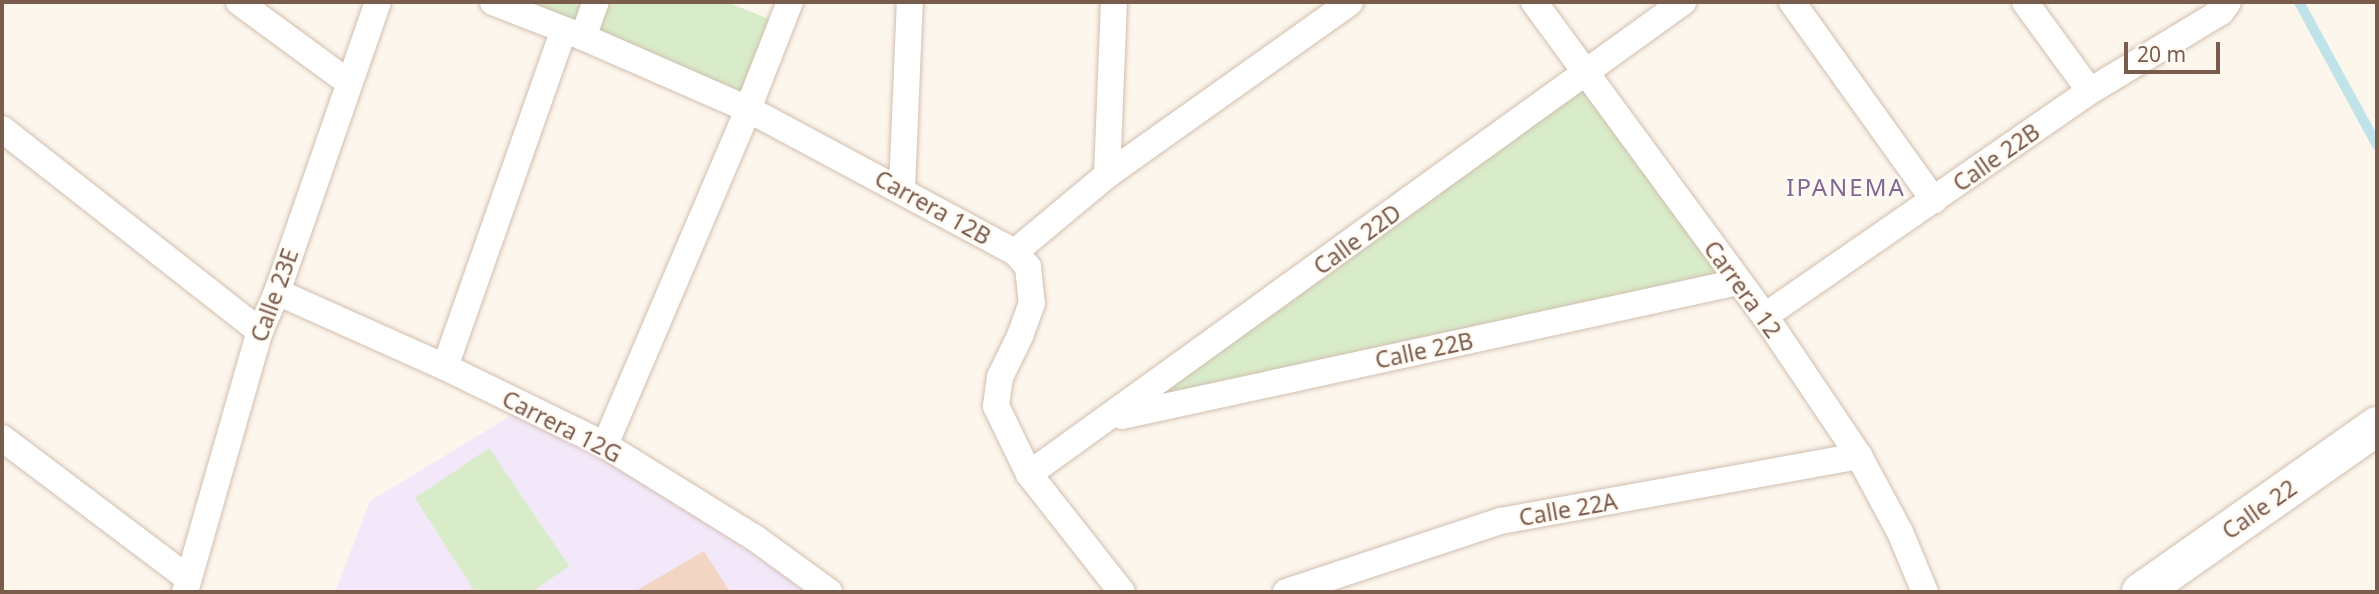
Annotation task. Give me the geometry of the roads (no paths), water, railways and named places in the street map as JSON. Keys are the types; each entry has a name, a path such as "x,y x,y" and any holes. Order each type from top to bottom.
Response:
{"street":[{"path":"239,2 348,82"},
{"name":"Calle 23E","path":"187,585 260,331 277,292 378,2"},
{"name":"Carrera 12B","path":"493,2 748,109 902,189 1015,252 1028,267 1032,303 1021,334 1000,377 996,405 1029,474 1122,592"},
{"path":"445,367 573,34 596,2"},
{"path":"605,445 748,109 790,2"},
{"path":"902,189 910,2"},
{"path":"1107,175 1114,2"},
{"path":"1015,252 1107,175 1350,2"},
{"name":"Carrera 12","path":"1534,2 1765,316 1859,456 1900,532 1925,592"},
{"name":"Calle 22D","path":"1029,474 1683,2"},
{"path":"1792,2 1934,200"},
{"path":"2025,2 2090,91"},
{"name":"Calle 22B","path":"1765,316 2090,91 2221,12 2228,2"},
{"path":"2,129 260,331"},
{"name":"Calle 22B","path":"1110,418 1738,282"},
{"name":"Carrera 12G","path":"277,292 445,367 605,445 755,538 829,592"},
{"name":"Calle 22","path":"2154,588 2377,426"},
{"path":"2,438 187,585"},
{"name":"Calle 22A","path":"1286,592 1501,521 1859,456"}],"waterway":[{"path":"2299,2 2377,145"}],"district":[{"name":"IPANEMA","path":"1846,187"}]}
